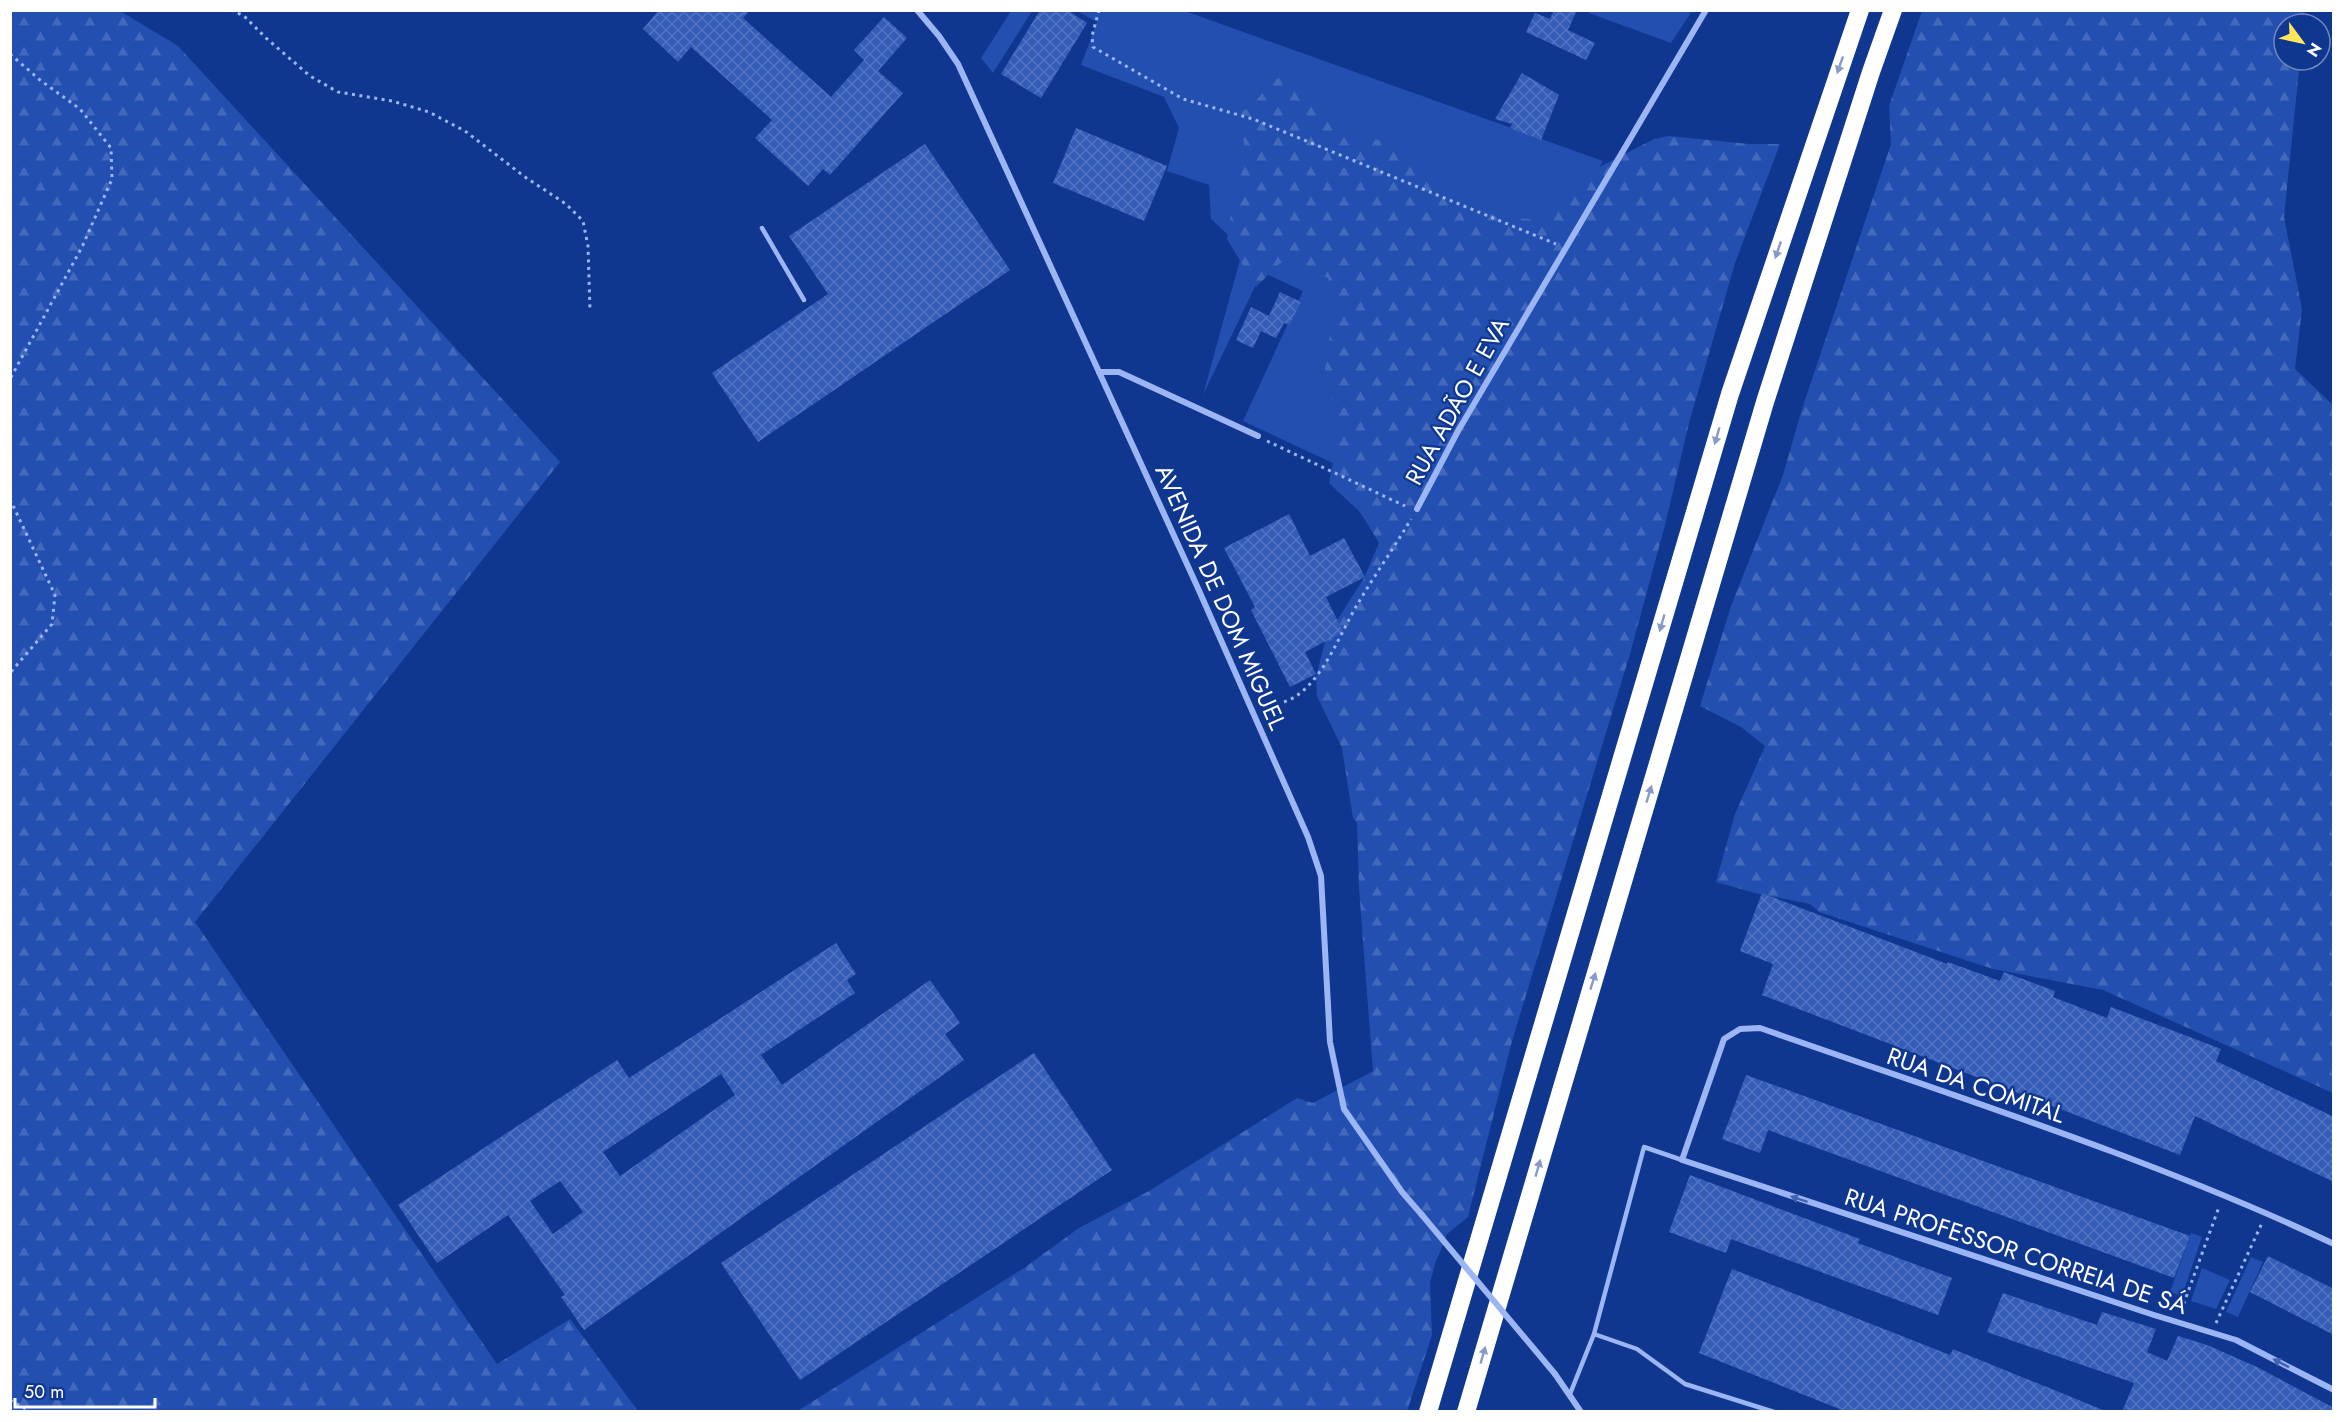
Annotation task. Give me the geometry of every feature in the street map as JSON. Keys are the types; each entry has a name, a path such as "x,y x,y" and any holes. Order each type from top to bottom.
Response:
{"highway":[{"path":"1428,1412 1730,394 1860,10"},
{"path":"1466,1412 1765,402 1893,10"}],"street":[{"name":"AVENIDA DE DOM MIGUEL","path":"917,10 958,64 1202,597 1308,837 1321,876 1330,1042 1344,1109 1401,1192 1555,1374 1581,1412"},
{"name":"RUA ADÃO E EVA","path":"1417,509 1458,431 1707,10"},
{"path":"1099,372 1119,372 1258,436"},
{"name":"RUA DA COMITAL","path":"1682,1160 1724,1040 1740,1029 1760,1028 2152,1166 2224,1194 2334,1244"},
{"name":"RUA PROFESSOR CORREIA DE SÁ","path":"1682,1160 2236,1340 2334,1390"}],"lane":[{"path":"762,228 804,300"},
{"path":"1570,1394 1594,1334 1644,1147 1682,1160"},
{"path":"1594,1334 1637,1349 1685,1384 1774,1412"}],"path":[{"path":"231,10 244,16 309,76 338,92 392,101 429,112 465,131 525,177 566,204 583,221 588,246 590,310"},
{"path":"1099,10 1092,36 1093,47 1158,87 1183,99 1252,119 1566,248"},
{"path":"10,54 40,80 80,109 111,148 112,179 82,247 10,379"},
{"name":"RUA ADÃO E EVA","path":"1258,436 1406,507 1417,509"},
{"path":"10,499 55,596 52,624 10,673"},
{"path":"1284,702 1296,698 1322,668 1357,604 1382,568 1417,509"},
{"path":"2177,1322 2224,1194"},
{"path":"2211,1332 2266,1213"},
{"path":"10,1400 31,1412"}],"green space":[{"path":"1589,10 1692,11 1671,43 1589,13"},
{"path":"10,11 120,11 178,46 560,462 195,922 497,1364 570,1319 638,1411 11,1411"},
{"path":"1011,11 1032,11 993,73 981,58"},
{"path":"1077,11 1185,11 1603,161 1405,497 1243,421 1303,291 1262,272 1203,395 1243,249 1211,219 1209,185 1167,171 1179,128 1164,97 1081,65 1097,22"},
{"path":"1922,11 2304,11 2272,12 2272,72 2299,72 2284,217 2302,309 2295,369 2333,405 2333,1093 2103,990 1993,969 1819,912 1810,904 1755,893 1716,882 1735,814 1765,746 1741,727 1700,706 1731,606 1783,475 1802,409 1891,144 1889,106"},
{"path":"1288,72 1326,110 1356,134 1408,148 1429,166 1437,189 1469,207 1503,218 1532,219 1564,198 1576,179 1654,139 1669,136 1749,144 1780,144 1735,263 1689,423 1665,525 1630,654 1512,1041 1468,1217 1447,1234 1435,1264 1430,1283 1432,1335 1407,1411 796,1412 1024,1268 1079,1228 1149,1191 1297,1098 1313,1103 1373,1071 1359,888 1357,823 1353,818 1342,748 1317,696 1316,677 1326,638 1364,578 1379,543 1361,513 1329,483 1339,432 1325,370 1334,306 1328,278 1309,269 1280,263 1256,287 1227,239 1235,190 1247,159 1242,132 1242,112 1254,103 1271,83"},
{"path":"2191,1233 2202,1237 2182,1296 2170,1292"},
{"path":"2251,1257 2263,1262 2238,1317 2226,1312"},
{"path":"2202,1268 2230,1280 2216,1309 2191,1301"}],"building":[{"path":"659,10 750,10 743,18 831,97 864,60 854,50 884,17 907,38 878,71 903,93 830,175 823,169 808,186 755,138 772,120 691,47 678,62 643,29"},
{"path":"1040,10 1067,10 1087,23 1041,98 1001,74"},
{"path":"1554,10 1577,10 1568,30 1595,43 1586,60 1526,32 1535,13 1550,19"},
{"path":"1522,73 1559,95 1541,140 1510,128 1512,124 1495,119"},
{"path":"1076,128 1167,166 1144,221 1053,183"},
{"path":"925,144 1010,270 758,442 712,373 828,294 789,236"},
{"path":"1280,292 1301,302 1289,325 1284,323 1276,338 1261,331 1253,348 1236,340 1251,307 1269,316"},
{"path":"1289,514 1310,556 1344,538 1365,577 1326,597 1343,632 1305,652 1316,674 1290,687 1251,610 1255,607 1224,548"},
{"path":"1762,893 1947,964 1948,962 2000,981 2004,972 2055,991 2053,997 2107,1018 2111,1007 2221,1049 2216,1061 2334,1117 2334,1182 2195,1116 2180,1155 1762,995 1773,964 1740,951"},
{"path":"836,943 856,974 847,980 855,993 761,1055 782,1085 930,980 960,1023 945,1034 964,1060 584,1330 561,1297 565,1295 508,1215 437,1263 398,1205 617,1060 629,1078","holes":["721,1074 735,1095 620,1176 603,1152","560,1181 583,1212 553,1234 530,1201"]},
{"path":"1034,1053 1112,1170 800,1380 721,1263"},
{"path":"1746,1075 2190,1236 2174,1278 1768,1130 1760,1153 1722,1139"},
{"path":"1690,1175 1860,1239 1858,1243 1952,1278 1938,1315 1731,1239 1726,1253 1669,1232"},
{"path":"2268,1256 2334,1289 2334,1335 2250,1292"},
{"path":"1732,1269 1950,1355 1953,1349 2108,1412 1847,1412 1699,1353"},
{"path":"2003,1293 2097,1325 2102,1312 2156,1329 2147,1352 2167,1361 2178,1336 2207,1345 2257,1367 2334,1408 2334,1412 2122,1412 2134,1383 1987,1332"}]}
